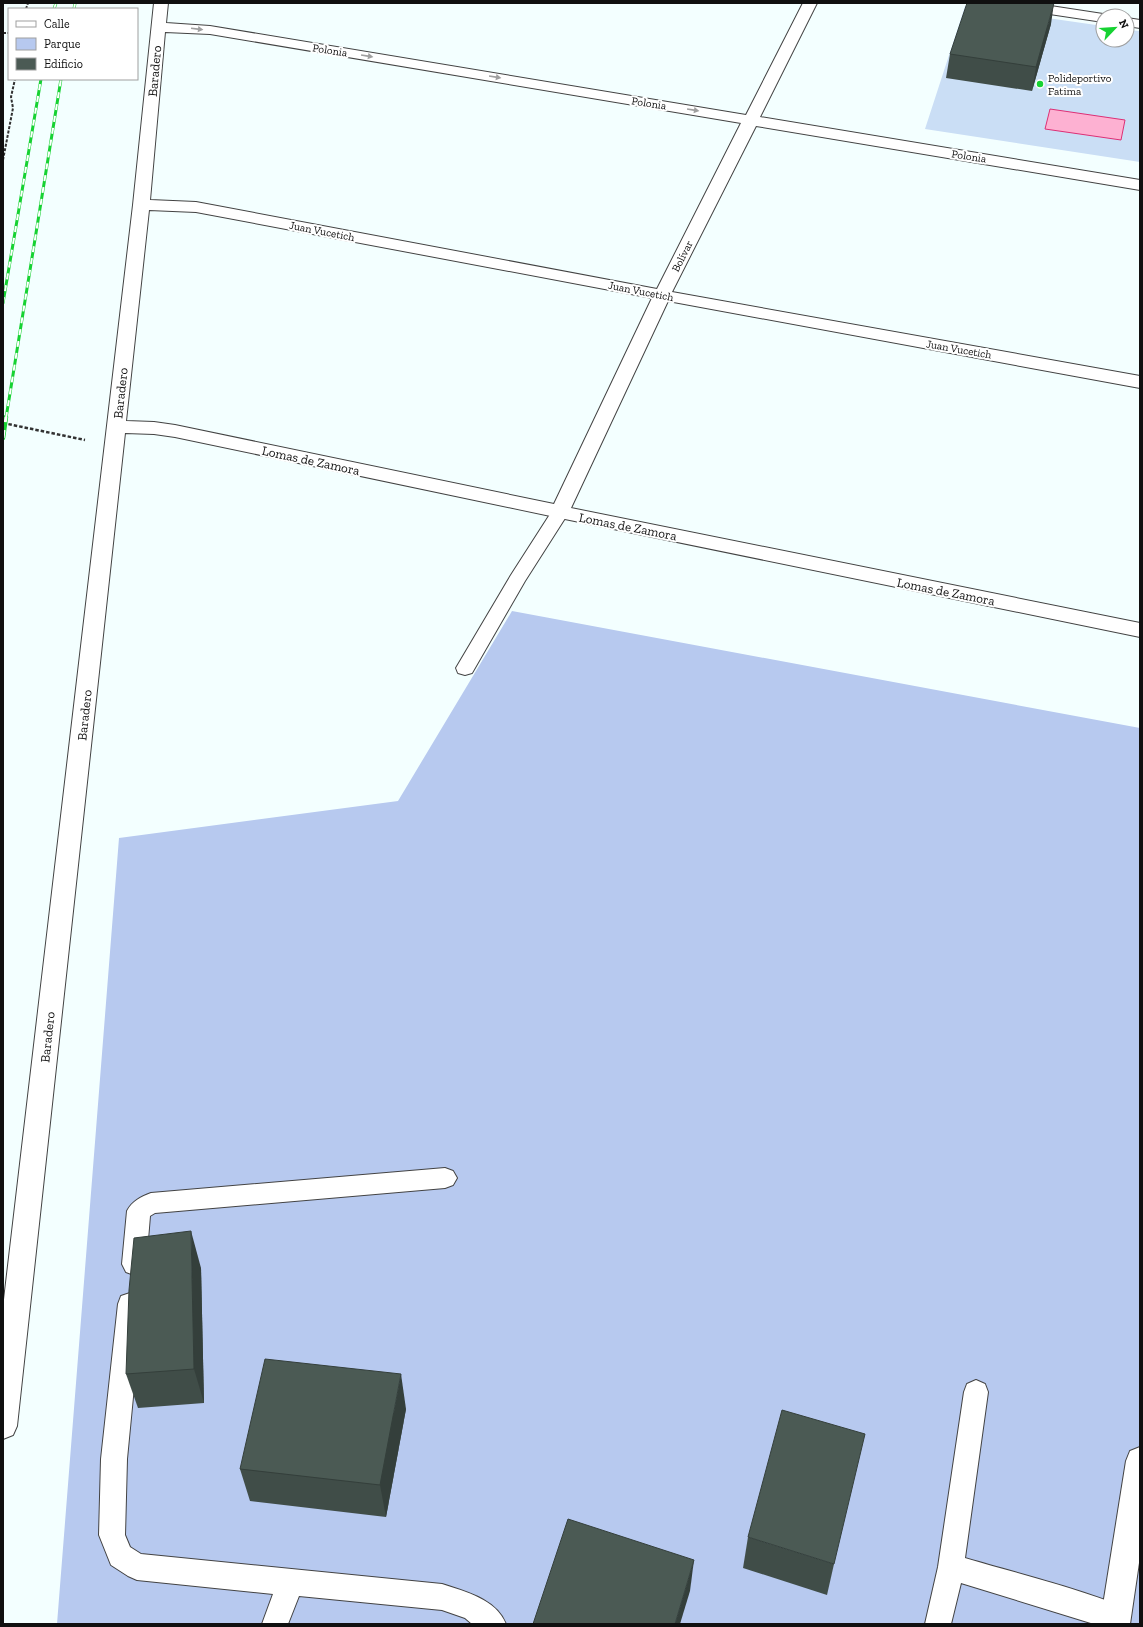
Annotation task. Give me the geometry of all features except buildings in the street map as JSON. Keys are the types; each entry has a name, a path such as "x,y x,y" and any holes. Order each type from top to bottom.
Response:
{"street":[{"name":"Baradero","path":"3,1426 141,204 161,3"},
{"name":"Bolívar","path":"560,512 662,295 810,3"},
{"path":"1002,3 1095,17"},
{"name":"Polonia","path":"158,27 210,30 1140,185"},
{"name":"Juan Vucetich","path":"141,204 196,207 662,295 1140,382"},
{"name":"Lomas de Zamora","path":"115,437 154,428 175,431 560,512 1140,630"},
{"path":"1116,1621 1140,1461"}],"lane":[{"path":"465,668 560,512"},
{"path":"445,1178 151,1203 140,1211 114,1459 112,1535 120,1556 137,1567 442,1597 473,1608 493,1624"},
{"path":"938,1624 951,1567 976,1392"},
{"path":"951,1567 1060,1599 1116,1621"},
{"path":"275,1624 291,1583"}],"path":[{"path":"3,160 13,108 11,97 15,80"},
{"path":"3,423 115,437"}],"green space":[{"path":"512,611 1140,728 1140,1624 57,1624 119,838 398,801"}],"shaded area":[{"name":"Polideportivo Fatima","path":"965,6 1095,25 1095,48 1135,48 1135,31 1140,31 1140,162 925,129"},
{"path":"1050,109 1125,120 1121,140 1045,129"}],"railway":[{"path":"54,8 56,3"},
{"path":"74,8 75,3"},
{"path":"3,303 41,80"},
{"path":"6,418 61,80"},
{"path":"3,438 6,417"}],"place":[{"name":"Polideportivo Fatima","path":"1040,84"}]}
